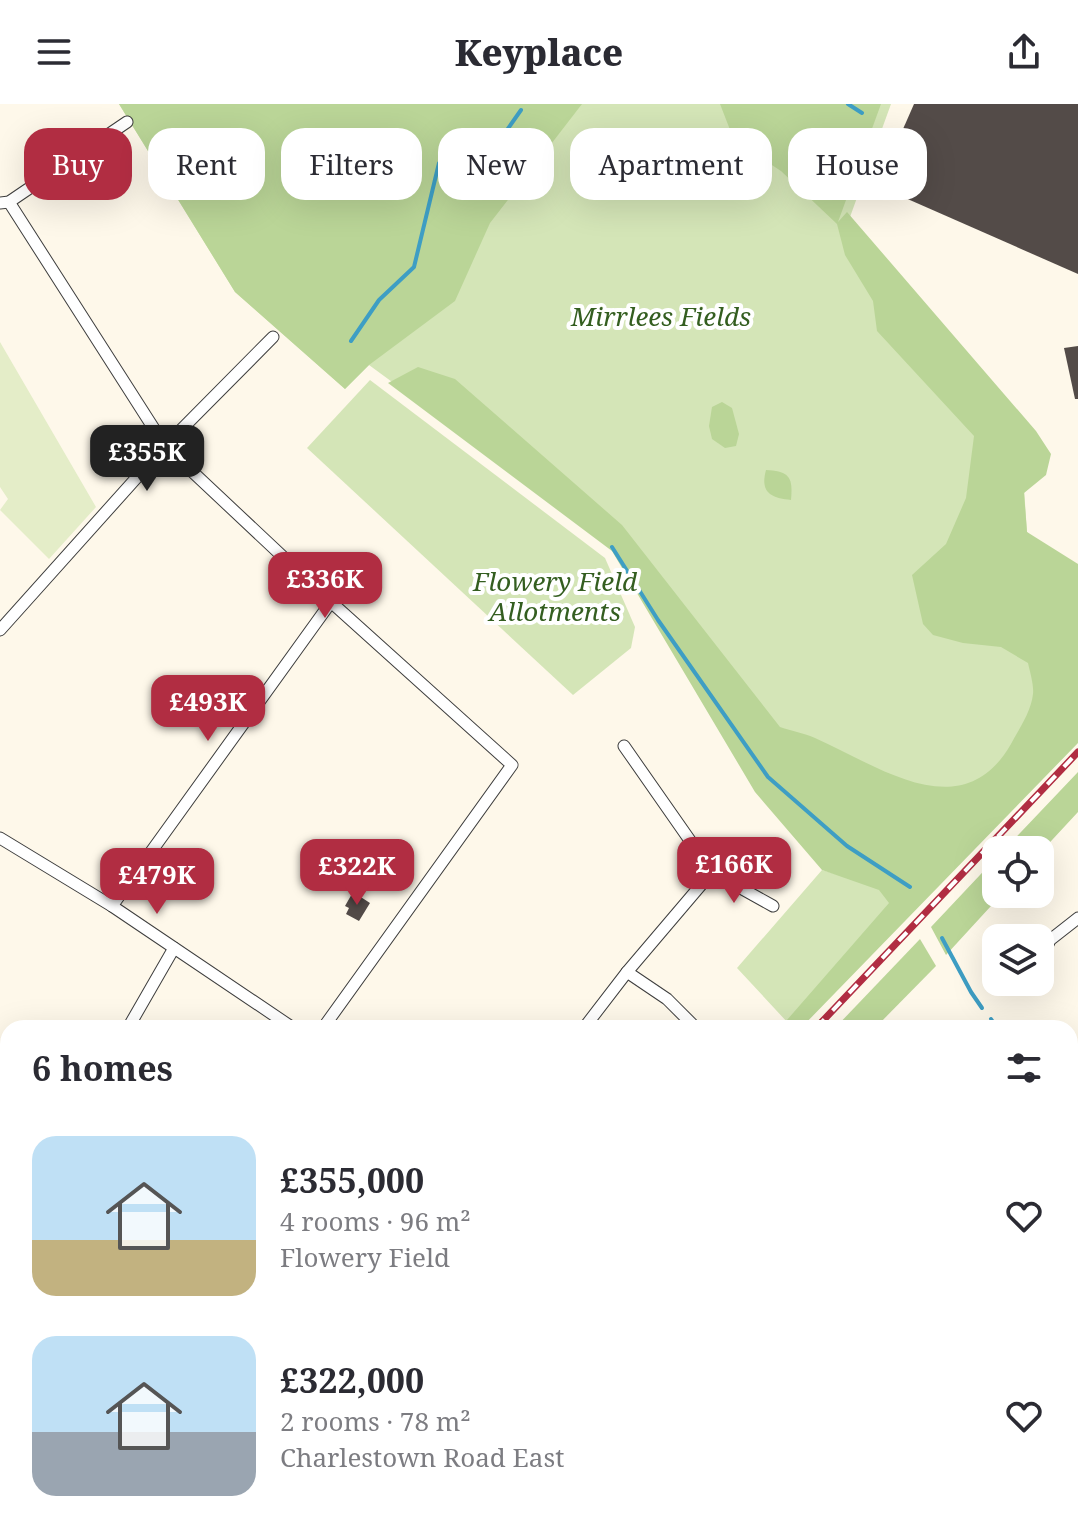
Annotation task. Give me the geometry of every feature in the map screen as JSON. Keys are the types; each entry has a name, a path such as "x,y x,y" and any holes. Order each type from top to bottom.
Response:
{"street":[{"path":"127,122 4,202 165,446 331,602 512,765 329,1020"},
{"path":"0,630 165,446 273,337"},
{"path":"112,906 331,602"},
{"path":"624,746 712,872 773,906"},
{"path":"0,838 112,906 281,1020"},
{"path":"590,1020 712,872"},
{"path":"1054,937 1078,918"},
{"path":"133,1020 174,948"},
{"path":"627,972 667,999 688,1020"}],"green space":[{"name":"Mirrlees Fields","path":"119,104 891,104 882,128 788,128 788,200 856,200 850,217 1019,415 1027,532 1078,578 1078,734 791,1020 785,1020 737,968 822,870 852,879 614,545 369,365 345,389 235,292 178,200 265,200 265,128 148,128 148,151"},
{"path":"119,104 582,104 554,140 554,128 438,128 438,200 508,200 490,223 455,301 369,365 345,389 235,292 178,200 265,200 265,128 148,128 148,151"},
{"path":"720,104 881,104 872,128 788,128 788,178 772,165 772,128 729,128"},
{"path":"812,200 846,200 838,222 847,212 1036,431 1051,454 1046,475 1024,493 1027,532 1078,564 1078,743 988,836 982,836 982,842 809,1020 787,1020 889,903 879,890 822,870 755,792 612,551 388,383 418,367 455,379 622,525 780,727 811,736 892,775 919,783 944,787 969,783 991,769 1011,744 1032,701 1032,678 1028,663 1001,647 963,643 933,635 923,624 912,575 946,544 966,498 974,436 877,331 873,301 845,255 837,224"},
{"path":"0,342 96,507 49,559 0,510 8,499 0,487"},
{"name":"Flowery Field Allotments","path":"370,380 605,558 635,627 631,648 573,695 307,448"},
{"path":"722,402 732,408 739,434 736,446 725,448 712,439 709,426 712,407"},
{"path":"766,470 788,477 791,500 777,498 768,492 764,484"},
{"path":"1078,772 1078,812 1054,838 1017,836"},
{"path":"982,873 982,908 989,908 946,955 931,927"},
{"path":"920,939 936,966 883,1020 843,1020"}],"building":[{"path":"914,104 1078,104 1078,274 910,200 927,200 927,128 903,128"},
{"path":"1078,346 1078,399 1075,399 1064,348"},
{"path":"353,892 370,903 359,921 346,914 349,908 345,906"}],"waterway":[{"path":"848,104 862,113"},
{"path":"351,341 379,300 414,267 439,163 472,162 495,147 521,110"},
{"path":"612,547 658,620 768,777 847,846 910,887"},
{"path":"942,938 982,1008"}],"railway":[{"path":"824,1020 1078,752"}]}
